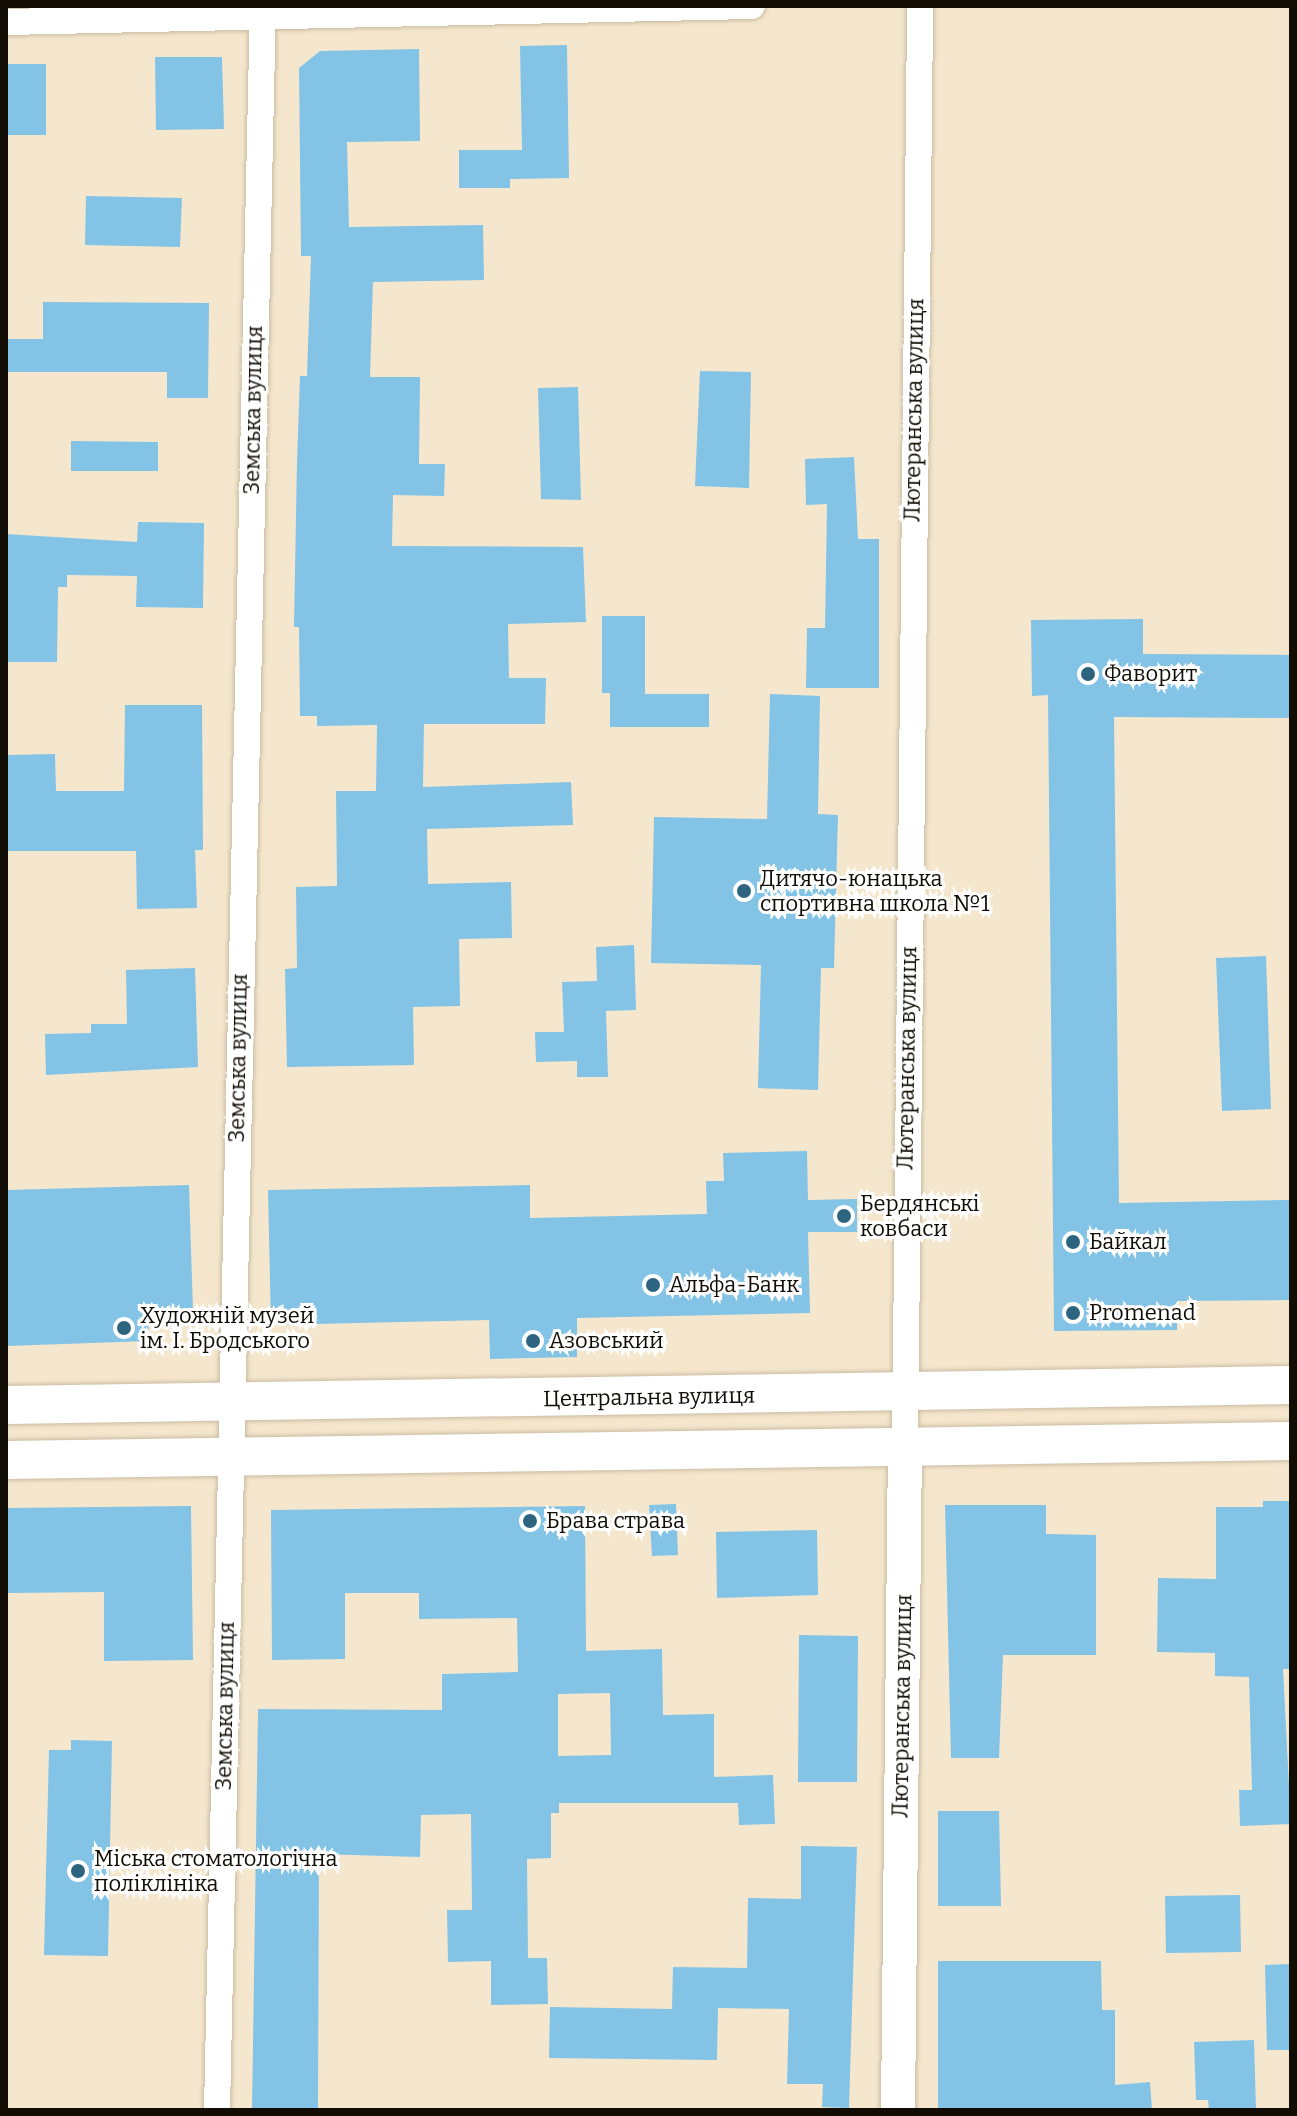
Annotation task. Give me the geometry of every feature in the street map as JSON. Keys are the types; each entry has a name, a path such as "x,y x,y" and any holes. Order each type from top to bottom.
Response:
{"main road":[{"name":"Центральна вулиця","path":"6,1405 905,1394 1291,1385"},
{"path":"6,1460 1291,1441"}],"street":[{"path":"6,22 263,12 752,6"},
{"name":"Лютеранська вулиця","path":"898,2110 920,6"},
{"name":"Земська вулиця","path":"217,2110 229,1402 263,12"}],"building":[{"path":"567,45 569,178 510,179 510,188 459,188 459,150 522,150 520,46"},
{"path":"419,49 420,141 347,142 349,227 483,225 484,280 373,282 370,377 420,377 419,464 445,464 444,496 393,495 392,546 583,547 586,622 508,624 509,678 546,678 545,724 424,724 423,787 571,782 573,825 427,829 428,884 511,882 512,938 459,939 460,1006 413,1007 414,1065 287,1067 285,969 297,968 296,887 337,886 336,791 376,791 377,725 317,726 317,716 300,716 299,627 294,627 297,461 300,376 307,376 311,256 301,256 299,68 320,51"},
{"path":"155,57 222,57 224,129 156,130"},
{"path":"6,64 46,64 46,135 6,135"},
{"path":"86,196 182,198 180,247 85,245"},
{"path":"43,302 209,303 208,398 167,398 167,372 6,372 6,339 43,339"},
{"path":"700,371 751,372 749,488 695,486"},
{"path":"578,387 581,500 541,499 538,388"},
{"path":"71,441 158,442 158,471 71,471"},
{"path":"854,457 858,539 879,539 879,688 806,688 807,628 825,628 827,504 806,505 805,459"},
{"path":"138,522 204,523 203,608 136,607 137,576 67,575 67,587 58,587 57,662 6,662 6,534 137,542"},
{"path":"602,616 645,616 645,694 709,694 709,727 610,727 610,693 602,693"},
{"path":"1143,619 1143,654 1291,655 1291,718 1114,717 1119,1203 1291,1200 1291,1300 1177,1301 1177,1330 1054,1331 1048,695 1032,696 1031,620"},
{"name":"Дитячо-юнацька спортивна школа №1","path":"770,694 820,696 818,814 838,815 834,968 821,968 818,1090 758,1088 761,965 651,963 654,817 767,819"},
{"path":"125,705 202,705 203,850 195,850 197,908 137,909 136,851 6,851 6,755 55,754 56,791 124,791"},
{"path":"634,945 636,1010 606,1011 608,1077 577,1077 577,1061 536,1062 535,1032 564,1032 562,982 597,981 596,947"},
{"path":"1266,956 1271,1109 1222,1111 1216,958"},
{"path":"195,968 198,1067 46,1075 45,1034 91,1033 91,1024 127,1024 126,970"},
{"path":"807,1151 808,1200 857,1199 857,1232 808,1232 810,1313 577,1318 577,1357 490,1359 489,1320 271,1325 268,1190 530,1185 530,1218 707,1214 706,1181 724,1181 723,1153"},
{"path":"189,1185 193,1311 148,1312 149,1341 6,1346 6,1190"},
{"path":"1263,1501 1291,1501 1291,1669 1283,1669 1291,1824 1240,1826 1239,1790 1252,1790 1249,1677 1215,1676 1215,1653 1157,1652 1158,1578 1216,1579 1216,1507 1263,1507"},
{"path":"676,1504 678,1555 652,1556 649,1505"},
{"path":"945,1505 1046,1505 1046,1534 1096,1535 1096,1655 1003,1655 999,1758 951,1758"},
{"path":"191,1506 193,1660 104,1661 104,1592 6,1593 6,1508"},
{"path":"585,1506 586,1651 662,1649 663,1715 714,1714 714,1777 773,1775 775,1824 739,1825 738,1803 559,1803 559,1813 551,1813 551,1858 527,1859 528,1958 547,1958 548,2004 491,2005 491,1961 448,1962 447,1910 472,1910 471,1814 421,1815 420,1857 319,1854 318,2110 252,2110 258,1709 442,1710 442,1674 518,1672 517,1618 419,1619 419,1593 345,1593 345,1659 272,1660 271,1510","holes":["610,1693 611,1755 558,1756 558,1694"]},
{"path":"817,1530 818,1595 717,1598 716,1532"},
{"path":"799,1635 858,1636 857,1782 798,1782"},
{"name":"Міська стоматологічна поліклініка","path":"71,1740 112,1741 108,1956 44,1955 49,1750 71,1750"},
{"path":"938,1811 999,1811 1001,1906 938,1906"},
{"path":"801,1846 857,1847 849,2108 822,2107 823,2084 787,2084 789,2009 718,2008 717,2060 549,2058 550,2007 672,2009 673,1967 747,1968 748,1898 801,1899"},
{"path":"1240,1895 1241,1952 1166,1953 1165,1896"},
{"path":"938,1961 1101,1961 1102,2010 1115,2010 1115,2085 1150,2082 1152,2110 938,2110"},
{"path":"1291,1964 1291,2050 1267,2050 1265,1965"},
{"path":"1254,2040 1256,2110 1209,2110 1208,2100 1196,2100 1194,2042"}],"place":[{"name":"Фаворит","path":"1088,674"},
{"name":"Дитячо-юнацька спортивна школа №1","path":"744,891"},
{"name":"Бердянські ковбаси","path":"844,1216"},
{"name":"Байкал","path":"1073,1242"},
{"name":"Альфа-Банк","path":"653,1285"},
{"name":"Promenad","path":"1073,1313"},
{"name":"Художній музей ім. І. Бродського","path":"124,1328"},
{"name":"Азовський","path":"533,1341"},
{"name":"Брава страва","path":"530,1521"},
{"name":"Міська стоматологічна поліклініка","path":"78,1871"}]}
